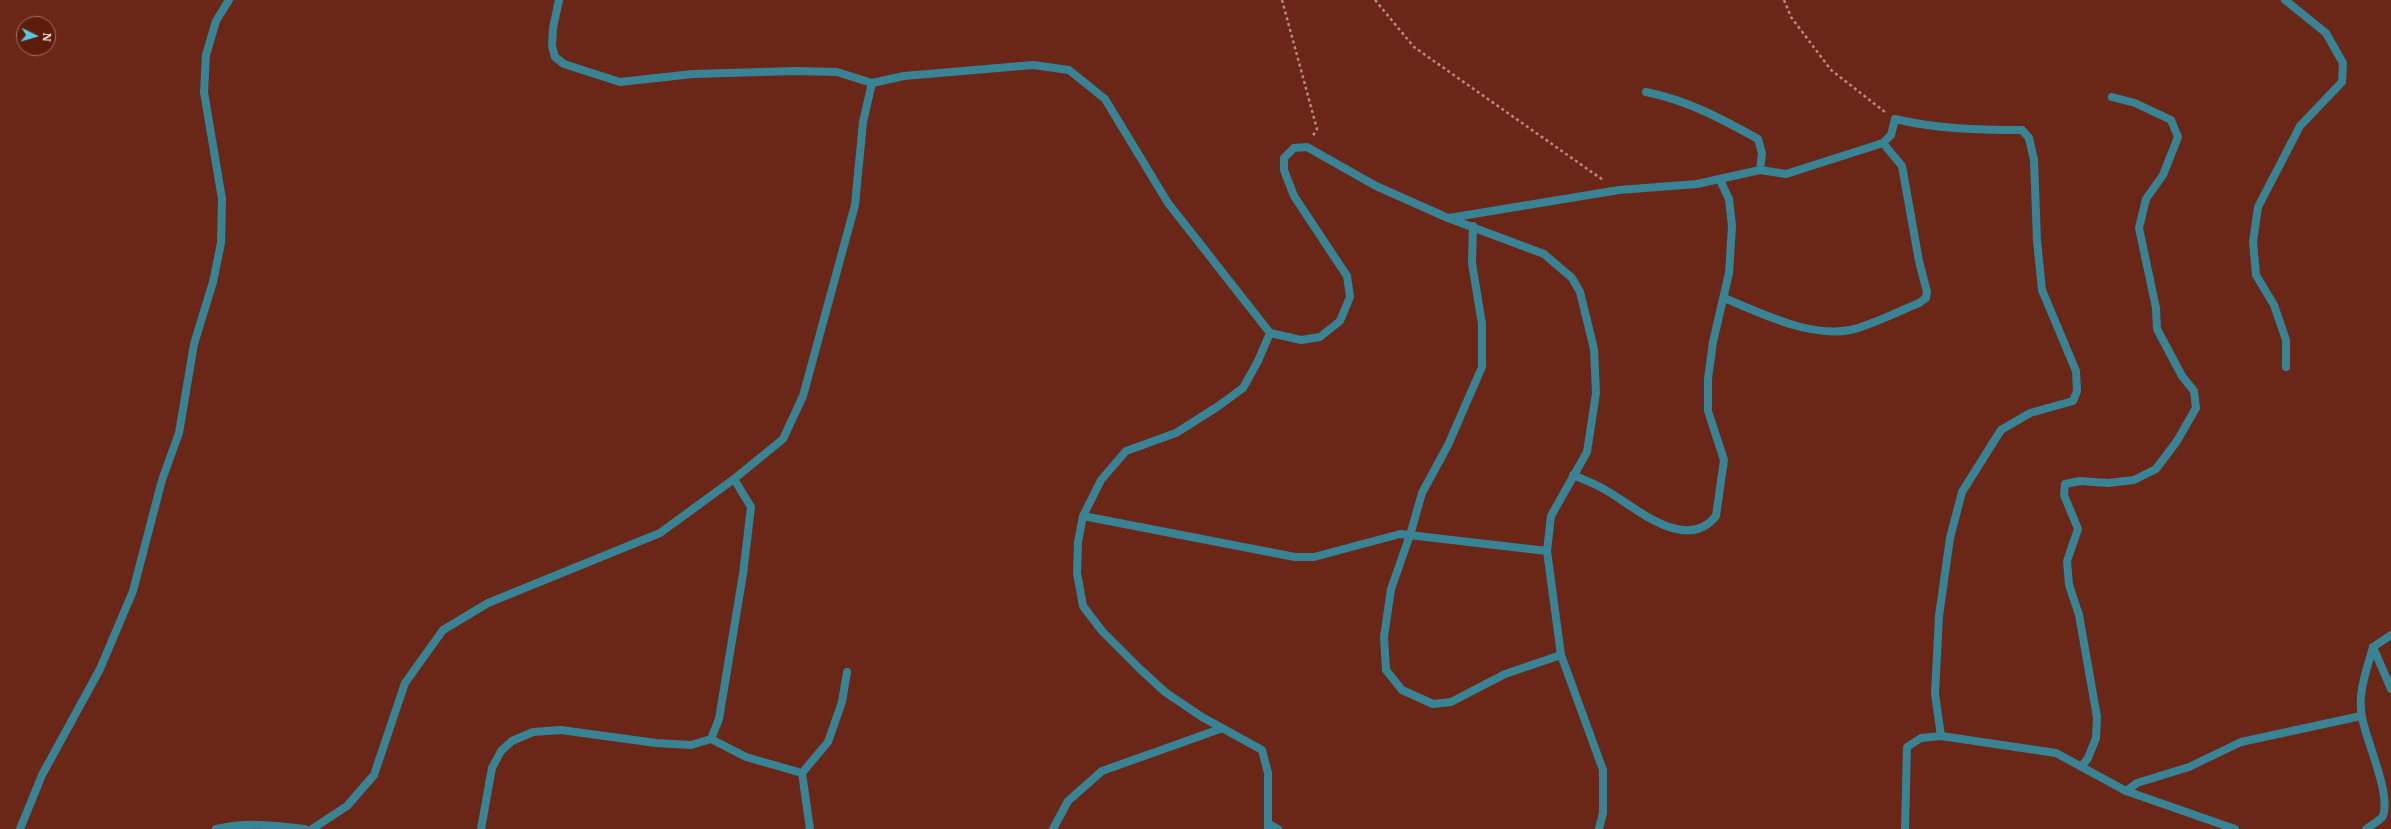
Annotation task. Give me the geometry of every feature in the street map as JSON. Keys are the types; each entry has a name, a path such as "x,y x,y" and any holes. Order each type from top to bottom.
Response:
{"street":[{"path":"20,829 42,775 100,669 134,591 162,480 179,433 194,344 213,282 221,243 222,199 204,92 206,55 216,21 229,0"},
{"path":"559,0 553,28 552,46 555,56 564,64 620,82 693,74 795,71 837,72 872,83 904,76 1033,65 1069,70 1105,99 1168,203 1270,333 1301,340 1320,336 1340,321 1350,297 1347,276 1294,196 1284,170 1284,158 1294,148 1307,147 1376,186 1448,218 1473,226 1544,254 1572,278 1580,292 1594,349 1596,393 1587,452 1551,516 1547,552 1561,655 1602,770 1603,813 1599,829"},
{"path":"2285,0 2326,33 2343,63 2342,82 2300,126 2258,207 2253,242 2256,275 2274,305 2286,340 2286,367"},
{"path":"312,829 347,806 374,775 405,682 443,630 488,603 660,533 734,479 783,439 802,396 855,205 864,122 872,83"},
{"path":"1646,92 1668,96 1712,114 1758,139 1762,153 1760,170"},
{"path":"2082,766 2088,758 2096,738 2097,717 2079,615 2068,585 2067,561 2078,529 2064,495 2065,484 2080,481 2108,483 2134,480 2156,469 2177,441 2196,408 2194,391 2168,352 2158,329 2156,308 2146,254 2139,228 2146,199 2163,175 2178,137 2171,120 2135,103 2112,97"},
{"path":"1448,218 1619,190 1720,180 1760,170 1786,174 1883,143 1891,135 1895,119 1919,124 1967,130 2022,130 2029,138 2034,160 2037,241 2042,290 2076,371 2077,391 2073,401 2030,413 2001,430 1962,492 1950,538 1939,616 1935,694 1942,736"},
{"path":"1724,298 1791,325 1815,330 1850,330 1919,303 1926,298 1927,292 1919,261 1902,166 1883,143"},
{"path":"1573,475 1609,491 1641,513 1679,530 1694,530 1712,521 1716,516 1724,460 1708,411 1708,379 1713,342 1729,273 1732,226 1729,199 1720,180"},
{"path":"1473,226 1472,263 1482,324 1482,367 1448,445 1422,493 1392,589 1384,637 1386,670 1402,690 1433,704 1451,702 1505,674 1561,655"},
{"path":"1270,333 1258,361 1243,388 1218,407 1176,433 1126,451 1101,480 1083,516 1078,542 1077,573 1083,606 1102,632 1165,692 1220,729 1262,750 1268,773 1268,826 1278,829"},
{"path":"711,739 720,719 743,574 751,507 734,479"},
{"path":"1083,516 1295,557 1314,557 1400,534 1547,552"},
{"path":"2366,829 2383,817 2388,802 2373,748 2361,716 2363,684 2373,648 2391,636"},
{"path":"2373,648 2391,688"},
{"path":"810,829 802,773 828,742 842,702 847,672"},
{"path":"2126,791 2137,783 2189,767 2241,742 2361,716"},
{"path":"1053,829 1068,801 1102,771 1220,729"},
{"path":"481,829 492,768 502,751 507,746 533,732 561,730 656,743 691,745 711,739 746,757 802,773"},
{"path":"1905,829 1907,747 1921,738 1942,736 2056,753 2126,791 2235,829"},
{"path":"216,829 236,825 266,824 305,829"}],"path":[{"path":"1282,0 1317,129 1307,147"},
{"path":"1375,0 1414,47 1619,190"},
{"path":"1784,0 1791,17 1831,70 1895,119"}]}
